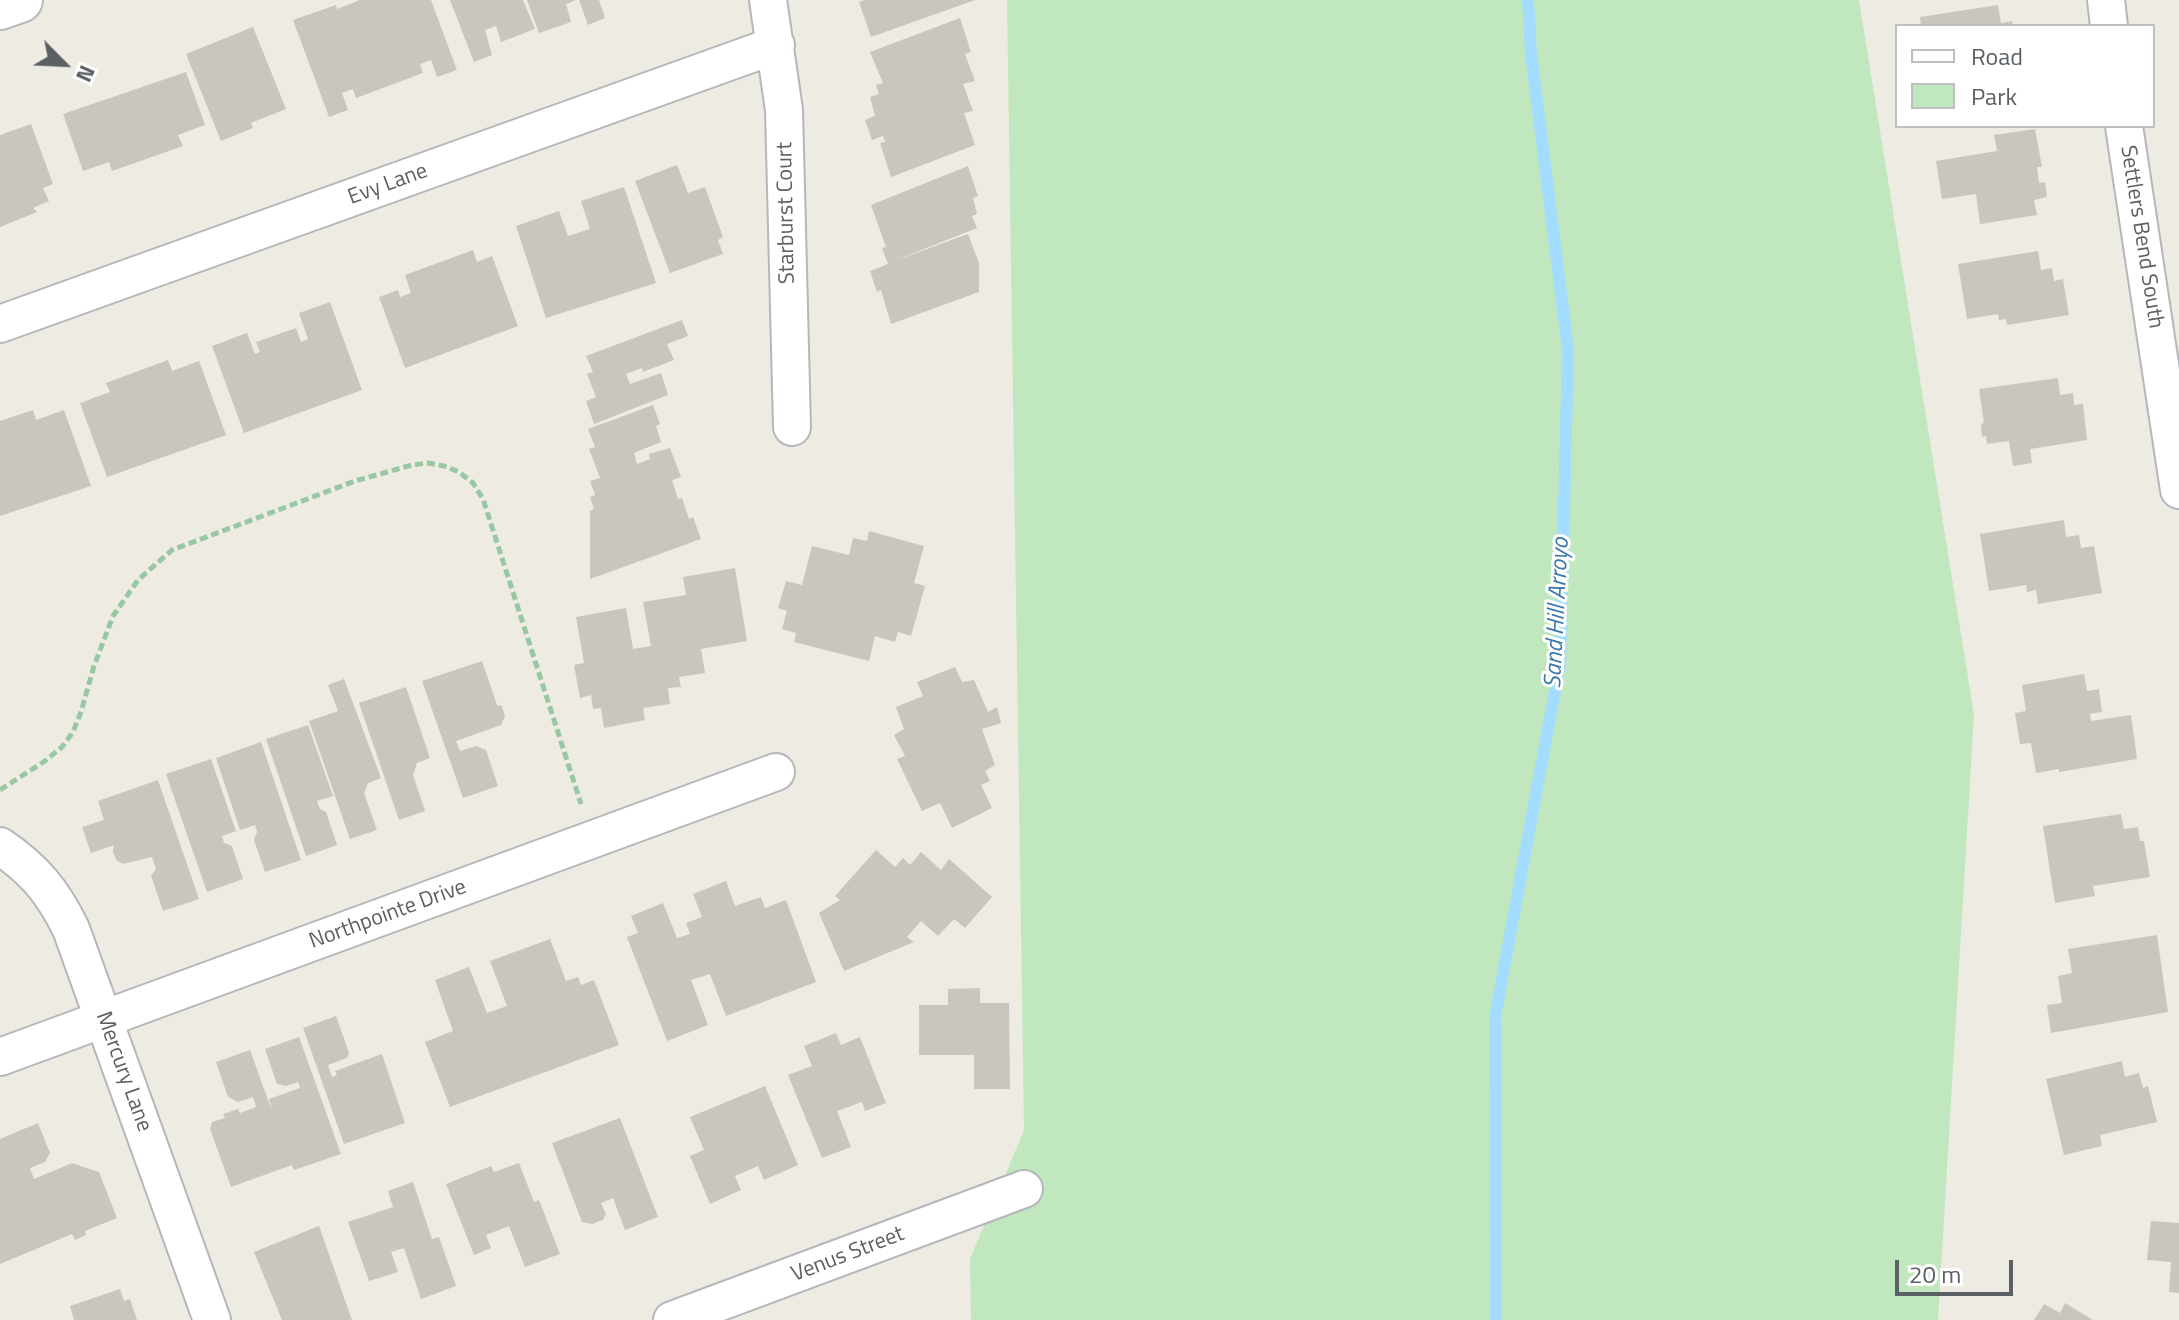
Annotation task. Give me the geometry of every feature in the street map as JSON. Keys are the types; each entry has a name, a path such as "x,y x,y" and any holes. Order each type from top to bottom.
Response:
{"main road":[{"path":"0,7 20,0"}],"street":[{"name":"Starburst Court","path":"768,0 784,110 792,427"},
{"path":"2106,0 2109,24"},
{"name":"Evy Lane","path":"0,324 776,45"},
{"name":"Settlers Bend South","path":"2124,128 2179,490"},
{"name":"Northpointe Drive","path":"0,1057 776,772"},
{"name":"Mercury Lane","path":"0,846 21,860 41,880 71,929 212,1320"},
{"name":"Venus Street","path":"672,1320 708,1314 1024,1189"}],"path":[{"path":"0,790 45,761 62,747 73,732 113,616 138,580 172,550 355,481 428,463 459,472 473,483 483,499 594,840"}],"green space":[{"path":"1007,0 1859,0 1974,715 1938,1320 971,1320 970,1259 1024,1130"}],"building":[{"path":"360,0 431,0 457,70 437,77 431,60 420,64 423,73 356,98 353,89 342,93 348,110 329,117 293,20"},
{"path":"450,0 523,0 535,29 501,42 496,26 485,30 492,55 474,62"},
{"path":"527,0 576,0 566,4 571,22 539,33"},
{"path":"579,0 599,0 605,18 588,25"},
{"path":"975,0 871,37 859,2"},
{"path":"1998,5 2001,23 2012,21 2013,24 1921,24 1920,17"},
{"path":"960,18 971,52 965,54 975,81 963,84 973,111 964,113 975,145 891,177 880,143 885,142 883,136 872,140 865,120 875,116 870,97 879,94 876,85 883,83 870,52"},
{"path":"253,27 286,109 251,123 253,128 221,141 186,54"},
{"path":"186,72 205,125 178,135 183,146 112,171 109,162 83,171 63,114"},
{"path":"31,124 53,184 43,188 49,201 33,208 37,212 0,227 0,135"},
{"path":"2035,129 2042,167 2037,167 2039,183 2045,182 2047,197 2034,200 2037,215 1980,224 1976,194 1942,199 1936,161 1997,151 1994,135"},
{"path":"677,165 688,193 705,187 723,237 718,240 723,254 670,273 635,181"},
{"path":"968,166 978,196 973,198 977,214 972,216 977,228 891,262 968,234 979,263 979,292 891,324 881,290 877,292 870,271 888,264 882,248 886,247 871,205"},
{"path":"624,187 656,283 546,318 516,226 559,211 568,236 590,229 581,201"},
{"path":"473,250 477,262 492,256 518,326 405,368 379,297 398,290 400,297 411,293 405,275"},
{"path":"2038,251 2041,270 2052,268 2054,281 2063,279 2069,315 2007,325 2006,319 1999,320 1998,314 1967,319 1958,264"},
{"path":"330,302 362,390 244,433 212,346 247,333 255,354 260,352 256,342 296,328 301,342 308,339 299,313"},
{"path":"682,320 688,336 667,344 674,360 643,372 642,368 626,374 630,384 661,373 668,395 594,424 586,401 596,397 587,374 593,372 586,356"},
{"path":"168,360 172,371 199,361 226,435 107,477 80,403 110,392 106,383"},
{"path":"2058,378 2060,395 2073,393 2074,405 2083,404 2087,440 2030,449 2032,463 2013,466 2009,441 1987,444 1986,436 1982,437 1981,424 1984,423 1979,389"},
{"path":"653,405 660,424 656,426 661,442 634,453 637,464 650,459 649,454 670,448 681,477 672,480 678,499 682,498 689,519 693,517 701,539 590,579 590,511 594,509 590,497 595,495 590,481 600,478 589,449 595,447 588,429"},
{"path":"33,410 36,420 64,410 91,486 0,516 0,421"},
{"path":"2064,520 2066,537 2079,535 2081,548 2094,546 2102,593 2038,604 2036,590 2027,592 2026,585 1989,591 1980,534"},
{"path":"869,531 924,546 914,583 925,586 911,636 898,632 895,642 875,636 869,661 794,642 796,633 782,629 787,611 778,608 786,581 802,585 812,546 849,555 853,538 867,541"},
{"path":"735,568 747,641 701,649 705,673 679,677 681,687 668,688 670,704 643,708 645,720 604,728 601,708 593,709 591,695 580,698 574,665 584,663 576,617 626,608 633,649 651,646 643,602 686,595 683,577"},
{"path":"482,661 497,705 502,706 505,716 501,725 456,741 460,751 476,746 486,750 498,786 463,798 422,681"},
{"path":"955,667 962,682 974,680 988,712 997,707 1001,723 982,729 995,765 985,771 990,781 981,785 992,808 952,828 940,803 922,811 897,759 905,756 894,735 904,729 896,707 923,696 917,682"},
{"path":"2084,674 2087,691 2099,689 2102,712 2090,714 2091,721 2131,715 2137,759 2036,773 2031,743 2020,744 2015,713 2026,711 2022,685"},
{"path":"344,679 381,778 368,783 364,793 377,830 350,839 309,721 338,711 328,685"},
{"path":"406,687 430,758 417,763 413,775 425,811 399,820 359,703"},
{"path":"308,725 333,796 317,801 320,809 326,812 337,845 306,856 266,739"},
{"path":"261,742 301,860 265,872 254,840 257,832 255,825 240,830 216,758"},
{"path":"211,759 236,831 222,836 224,843 232,846 243,879 207,892 166,774"},
{"path":"158,780 199,899 163,911 151,876 156,869 152,857 123,864 116,860 114,845 91,853 82,827 104,820 98,801"},
{"path":"2121,814 2124,829 2138,827 2140,841 2144,841 2150,877 2093,886 2095,896 2055,903 2043,826"},
{"path":"876,850 895,867 903,858 910,865 921,852 941,870 949,859 992,897 965,928 954,919 938,936 921,921 907,937 914,942 844,971 819,913 840,900 835,896"},
{"path":"726,881 735,906 761,897 765,908 786,900 816,982 726,1016 710,974 691,980 708,1025 667,1041 627,937 638,933 631,916 663,903 677,938 690,934 686,923 702,917 693,894"},
{"path":"2157,935 2168,1012 2051,1033 2047,1005 2062,1003 2058,976 2072,973 2068,949"},
{"path":"550,939 566,981 578,977 581,985 594,980 619,1045 450,1107 425,1042 453,1031 435,980 469,967 487,1013 507,1006 490,961"},
{"path":"980,988 980,1003 1009,1003 1010,1089 974,1089 974,1055 919,1055 919,1005 948,1005 948,989"},
{"path":"336,1016 349,1053 347,1058 328,1065 332,1077 337,1075 335,1071 382,1054 405,1123 344,1144 303,1028"},
{"path":"836,1033 841,1045 860,1037 886,1103 865,1111 862,1102 837,1111 851,1147 822,1158 788,1075 812,1066 804,1046"},
{"path":"299,1037 341,1154 294,1170 292,1165 231,1187 210,1129 212,1122 225,1118 223,1114 238,1109 240,1113 256,1107 253,1097 238,1102 228,1097 216,1062 250,1050 272,1111 269,1099 300,1088 298,1082 286,1086 277,1084 265,1049"},
{"path":"2122,1061 2125,1077 2139,1073 2143,1088 2148,1086 2157,1122 2100,1135 2102,1146 2064,1155 2046,1079"},
{"path":"765,1086 798,1165 764,1180 758,1166 735,1176 741,1190 710,1204 690,1156 704,1150 690,1117"},
{"path":"620,1118 658,1217 625,1230 613,1198 601,1203 606,1214 603,1220 592,1224 582,1222 552,1143"},
{"path":"38,1123 50,1153 45,1162 30,1168 34,1179 72,1163 99,1172 117,1218 85,1231 86,1235 75,1240 72,1234 0,1264 0,1139"},
{"path":"519,1163 534,1202 539,1200 560,1254 525,1267 509,1226 486,1235 491,1248 474,1255 446,1184 491,1166 494,1172"},
{"path":"413,1182 432,1239 439,1237 456,1286 421,1299 404,1248 391,1252 398,1272 369,1281 348,1222 393,1207 388,1191"},
{"path":"2151,1221 2179,1223 2179,1293 2169,1292 2171,1262 2147,1260"},
{"path":"319,1226 352,1320 282,1320 254,1252"},
{"path":"120,1289 124,1301 130,1299 137,1320 74,1320 70,1306"},
{"path":"2065,1303 2093,1320 2034,1320 2044,1304 2060,1313"}],"waterway":[{"name":"Sand Hill Arroyo","path":"1496,1320 1495,1017 1560,663 1568,350 1531,54 1528,0"}]}
